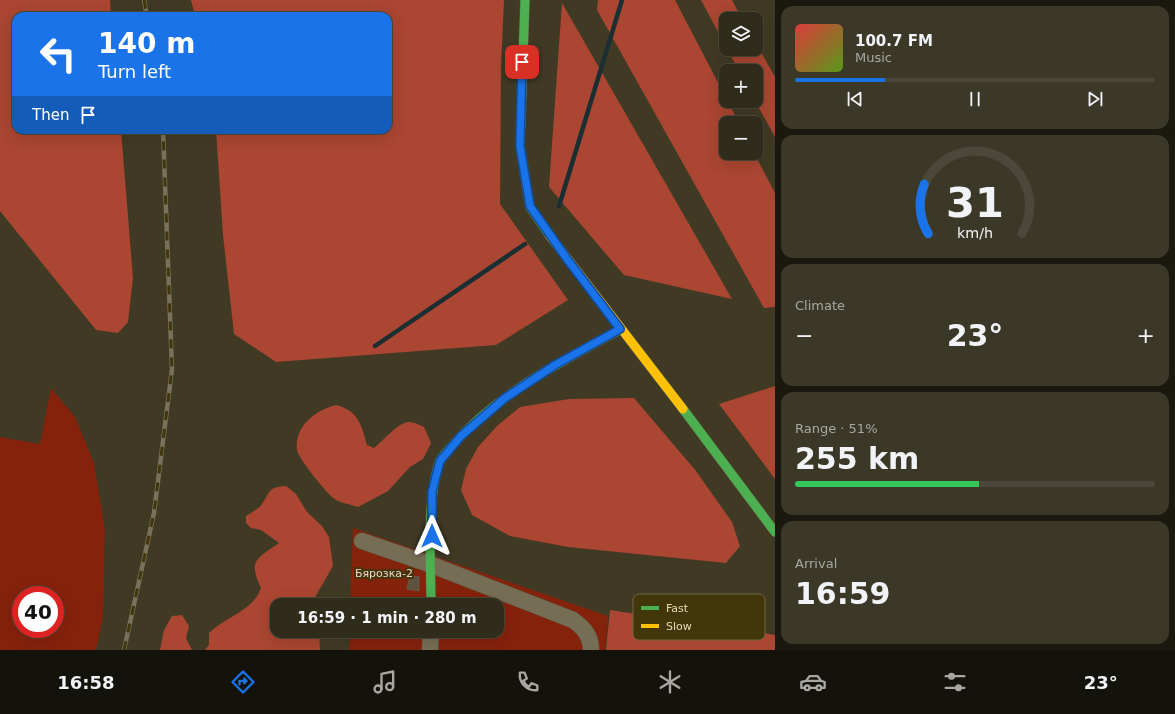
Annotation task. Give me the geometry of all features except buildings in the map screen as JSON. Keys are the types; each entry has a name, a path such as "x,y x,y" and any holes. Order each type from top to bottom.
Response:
{"street":[{"path":"525,0 520,146 530,206 567,259 620,329 640,351 766,522 775,532"},
{"path":"431,598 432,492 440,461 461,436 505,398 555,365 620,329"},
{"path":"362,541 432,565 573,620 587,634 591,641 591,650"},
{"path":"430,638 430,650"}],"green space":[{"path":"51,388 75,417 94,463 105,529 103,617 96,650 0,650 0,437 40,444"},
{"name":"Бярозка-2","path":"353,528 608,616 605,650 349,650 350,638 504,638 504,598 350,598"}],"shaded area":[{"path":"0,0 110,0 111,12 12,12 12,134 121,134 133,278 128,322 118,333 96,330 0,211"},
{"path":"191,0 504,0 501,68 500,204 568,300 496,345 276,362 234,334 223,235 216,134 392,134 392,12 194,12"},
{"path":"598,0 675,0 719,85 719,108 731,108 735,116 719,116 719,160 758,160 775,193 775,307 764,308 597,10"},
{"path":"701,0 732,0 738,12 719,12 719,34"},
{"path":"562,3 732,299 624,275 549,187"},
{"path":"731,56 763,56 775,77 775,137 759,108 763,108 763,64 735,64"},
{"path":"775,386 775,479 719,404"},
{"path":"634,398 696,471 732,522 740,546 726,563 568,547 510,536 472,515 461,490 466,469 478,447 497,426 520,407 569,399"},
{"path":"336,405 343,407 354,415 361,425 367,445 374,448 400,425 409,422 424,427 431,443 423,459 410,467 388,491 358,507 341,502 332,497 318,482 297,450 299,434 308,420 328,407"},
{"path":"286,486 296,494 307,512 322,526 329,537 333,566 315,598 270,598 270,638 319,638 320,650 205,650 209,645 209,633 246,608 257,596 261,588 255,571 256,561 279,543 261,530 251,528 246,523 246,516 261,506 271,490 276,487"},
{"path":"610,610 633,613 633,640 765,640 765,633 775,635 775,650 606,650"},
{"path":"182,615 189,626 186,638 192,650 160,650 164,630 172,616"}],"waterway":[{"path":"559,206 622,0"},
{"path":"375,346 525,244"}],"railway":[{"path":"144,0 146,12"},
{"path":"124,650 154,513 172,369 163,134"}],"traffic: fast":[{"path":"525,0 520,146 530,207 550,236"},
{"path":"431,598 430,533 432,497 435,479 441,459 470,427 489,410 553,366 621,329"},
{"path":"683,409 775,532"}],"traffic: slow":[{"path":"550,236 683,409"}],"route":[{"path":"432,536 432,492 440,461 461,436 505,398 555,365 620,329 567,259 530,206 520,146 522,62"}]}
